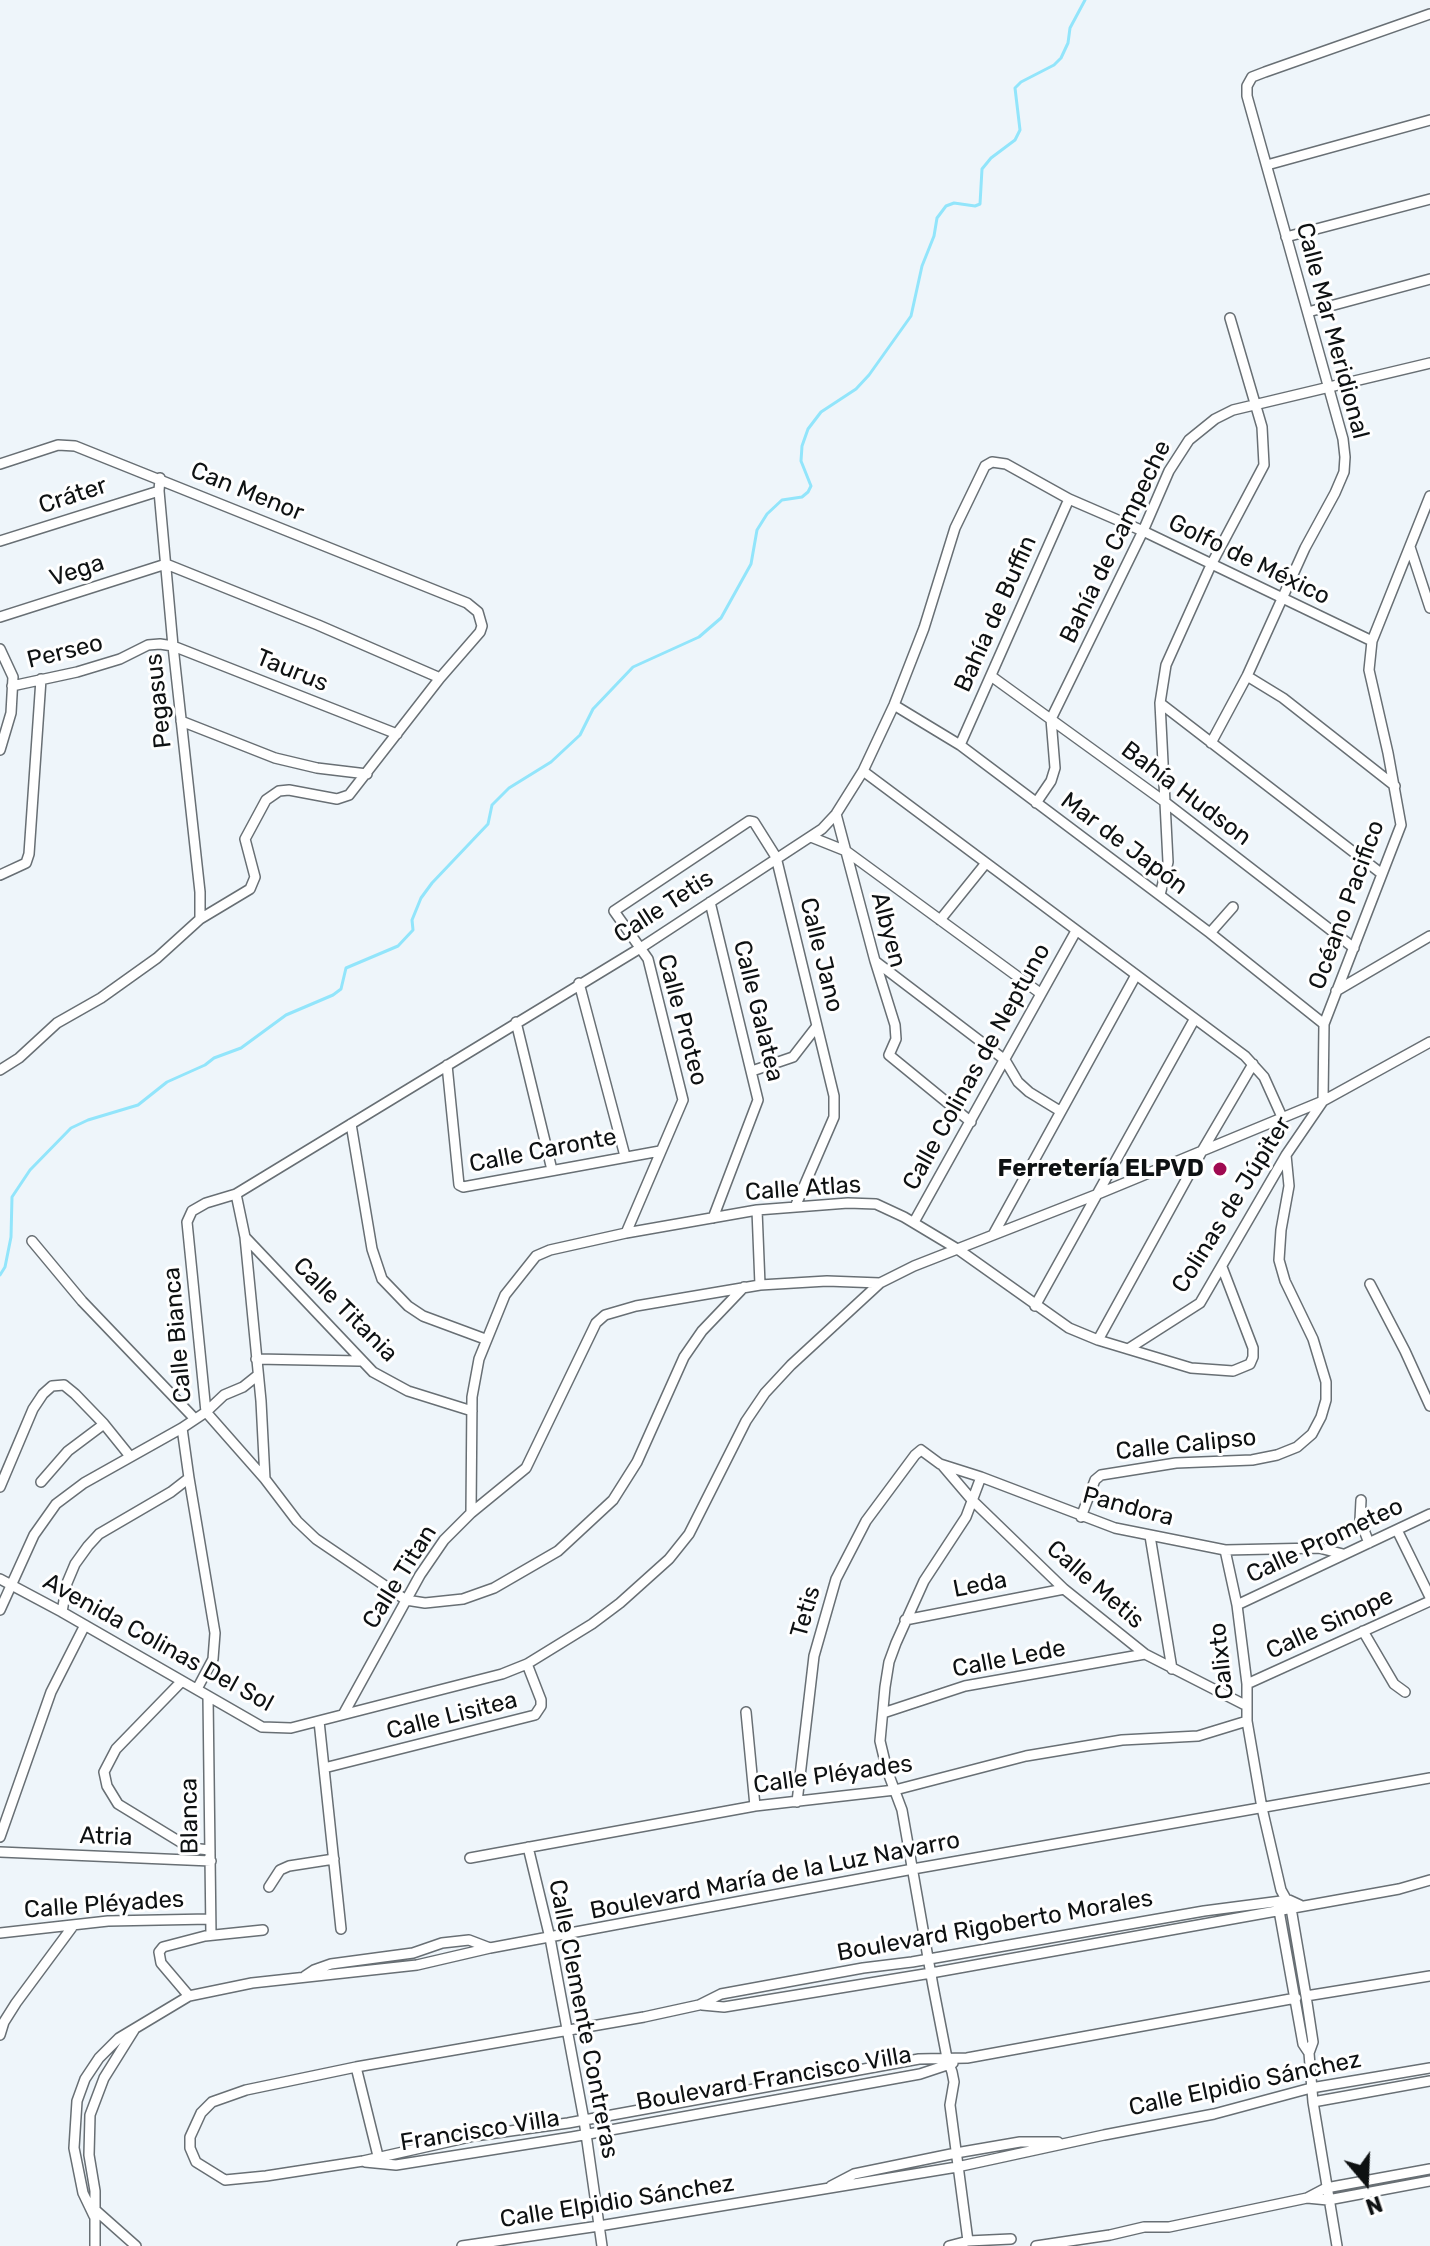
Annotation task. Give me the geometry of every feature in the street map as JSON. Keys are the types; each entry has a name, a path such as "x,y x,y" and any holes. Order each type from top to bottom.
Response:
{"street":[{"name":"Calle Mar Meridional","path":"1211,743 1247,676 1281,598 1344,472 1343,439 1247,96 1249,81 1265,72 1430,14"},
{"path":"1267,165 1430,120"},
{"path":"1286,237 1430,199"},
{"path":"1308,312 1430,279"},
{"path":"1160,895 1168,862 1160,703 1170,650 1264,465 1262,427 1230,318"},
{"name":"Bahía de Campeche","path":"1051,719 1169,471 1189,440 1215,419 1255,403 1430,363"},
{"name":"Can Menor","path":"0,464 66,444 160,478 474,607 481,620 480,632 440,678"},
{"name":"Golfo de México","path":"981,472 992,462 999,462 1069,499 1143,531 1372,641"},
{"name":"Calle Tetis","path":"189,1216 206,1203 236,1194 642,947 811,837 836,814 863,771 894,705 924,628 955,528 981,472"},
{"name":"Pegasus","path":"160,478 173,646 200,892 200,919"},
{"name":"Cráter","path":"0,541 159,491"},
{"name":"Océano Pacifico","path":"1323,1101 1324,1024 1401,825 1369,670 1372,641 1430,496"},
{"name":"Bahía de Buffin","path":"960,745 1069,499"},
{"path":"1410,547 1430,608"},
{"path":"0,1070 19,1058 57,1023 101,998 157,958 200,919 240,896 254,883 245,839 266,800 279,791 289,790 344,799 367,774 440,678 166,564"},
{"name":"Vega","path":"0,617 166,564"},
{"name":"Perseo","path":"12,686 120,659 148,645 173,646"},
{"name":"Taurus","path":"173,646 397,734"},
{"path":"0,649 13,677 11,713 0,750"},
{"name":"Bahía Hudson","path":"991,676 1165,802 1354,948"},
{"path":"1247,676 1283,698 1395,786"},
{"path":"0,875 26,863 29,854 41,679"},
{"path":"1160,703 1382,874"},
{"name":"Mar de Japón","path":"894,705 960,745 1210,933 1324,1024"},
{"path":"1036,803 1051,781 1055,768 1051,719"},
{"path":"181,721 275,758 317,768 367,774"},
{"path":"863,771 1253,1064 1273,1092 1282,1117"},
{"name":"Albyen","path":"836,814 897,1032 889,1055 971,1122"},
{"name":"Calle Jano","path":"614,911 752,821 776,857 835,1106 834,1117 795,1207"},
{"path":"811,837 846,851 1040,993"},
{"path":"940,920 986,863"},
{"name":"Calle Galatea","path":"710,902 758,1093 757,1109 713,1218"},
{"path":"1210,933 1233,907"},
{"name":"Calle Proteo","path":"614,911 648,959 683,1100 626,1233"},
{"name":"Calle Colinas de Neptuno","path":"914,1222 1076,931"},
{"path":"1336,991 1430,936"},
{"path":"875,961 1005,1060 1018,1082 1060,1111"},
{"path":"993,1235 1136,975"},
{"path":"579,983 625,1156"},
{"path":"1035,1306 1194,1020"},
{"path":"516,1022 552,1170"},
{"path":"752,1071 793,1057 817,1026"},
{"name":"Avenida Colinas Del Sol","path":"0,1579 262,1727 291,1728 461,1686 527,1664 611,1610 669,1559 689,1534 746,1421 765,1393 880,1283 914,1266 1323,1101 1430,1042"},
{"path":"1098,1340 1253,1064"},
{"name":"Calle Caronte","path":"447,1065 456,1182 463,1187 660,1151"},
{"name":"Colinas de Júpiter","path":"1128,1349 1200,1303 1286,1155 1323,1101"},
{"path":"351,1124 372,1249 382,1279 408,1306 423,1316 485,1339"},
{"name":"Calle Calipso","path":"1081,1517 1095,1480 1101,1475 1176,1463 1252,1460 1277,1455 1297,1447 1317,1426 1326,1400 1326,1382 1313,1339 1285,1281 1279,1260 1289,1186 1286,1155"},
{"path":"236,1194 245,1237 265,1479"},
{"name":"Calle Atlas","path":"471,1513 474,1378 485,1339 505,1295 536,1256 550,1250 757,1210 848,1203 876,1204 914,1222 959,1250 1069,1328 1191,1368 1233,1371 1250,1364 1253,1348 1222,1267"},
{"path":"757,1210 760,1285"},
{"name":"Calle Bianca","path":"189,1216 187,1222 206,1412 182,1428 186,1480 215,1633 213,1659 197,1689"},
{"name":"Calle Titania","path":"245,1237 373,1372 408,1391 472,1411"},
{"path":"32,1241 82,1301 195,1419"},
{"path":"258,1375 243,1387 224,1395 206,1412 297,1521 316,1539 406,1600 447,1602 494,1588 558,1551 613,1500 637,1462 684,1357 702,1331 744,1287 827,1281 880,1283"},
{"path":"1370,1284 1430,1406"},
{"name":"Calle Titan","path":"344,1713 406,1600 444,1540 471,1513 526,1468 596,1323 605,1315 636,1306 744,1287"},
{"path":"256,1359 360,1361"},
{"path":"0,1487 33,1409 52,1386 64,1385 104,1424 129,1455"},
{"path":"41,1482 68,1451 104,1424"},
{"path":"0,1610 34,1535 56,1504 129,1455 182,1428"},
{"name":"Pandora","path":"915,1455 924,1450 940,1464 1081,1517 1150,1536 1225,1550 1319,1548 1343,1554"},
{"name":"Tetis","path":"797,1802 814,1656 836,1579 866,1521 915,1455"},
{"name":"Calle Metis","path":"940,1464 972,1500 1064,1589 1145,1654 1247,1706"},
{"path":"968,2241 950,2105 954,2082 913,1869 880,1741 889,1662 905,1620 924,1581 966,1517 981,1477"},
{"path":"62,1612 67,1583 75,1564 99,1534 186,1480"},
{"path":"1361,1500 1360,1520 1369,1543"},
{"name":"Calle Prometeo","path":"1237,1605 1430,1514"},
{"path":"1397,1530 1430,1599"},
{"path":"1150,1536 1172,1669"},
{"name":"Calixto","path":"1225,1550 1237,1605 1247,1684 1247,1721 1262,1808 1287,1905"},
{"name":"Leda","path":"905,1620 1064,1589"},
{"name":"Calle Sinope","path":"1247,1684 1430,1599"},
{"path":"0,1837 51,1692 85,1625"},
{"path":"1363,1631 1394,1684 1405,1692"},
{"name":"Calle Lede","path":"883,1713 965,1686 1145,1654"},
{"name":"Calle Lisitea","path":"324,1768 535,1715 541,1700 527,1664"},
{"path":"182,1681 116,1749 104,1772 107,1786 118,1804 190,1848 210,1855"},
{"name":"Blanca","path":"208,1696 211,1935"},
{"path":"746,1712 755,1806"},
{"path":"319,1721 341,1929"},
{"name":"Calle Pléyades","path":"470,1858 755,1806 895,1790 1026,1756 1122,1740 1198,1736 1247,1721"},
{"name":"Boulevard María de la Luz Navarro","path":"92,2210 83,2193 74,2148 77,2101 85,2079 99,2058 119,2038 189,1996 252,1983 417,1965 490,1948 913,1869 1430,1778"},
{"name":"Calle Clemente Contreras","path":"528,1847 550,1938 584,2120 602,2246"},
{"name":"Atria","path":"0,1852 210,1855"},
{"path":"269,1887 280,1870 289,1866 334,1859"},
{"name":"Boulevard Rigoberto Morales","path":"379,2160 225,2180 196,2162 190,2148 193,2125 212,2102 246,2090 699,2005 724,2007 931,1973 1287,1905 1399,1889 1430,1880"},
{"path":"1287,1905 1301,1997 1303,2044 1309,2053 1313,2102 1337,2246"},
{"name":"Boulevard Rigoberto Morales","path":"699,2005 721,1994 863,1968 1204,1911 1287,1905"},
{"name":"Calle Pléyades","path":"0,1933 152,1918 210,1919"},
{"path":"0,2035 16,2003 73,1926"},
{"path":"189,1996 161,1963 159,1952 170,1943 263,1930"},
{"path":"303,1978 331,1964 413,1953 442,1943 469,1940 490,1948"},
{"name":"Boulevard Francisco Villa","path":"379,2160 474,2136 584,2120 919,2059 948,2061 967,2058 1430,1976"},
{"name":"Boulevard María de la Luz Navarro","path":"95,2246 92,2210 95,2191 89,2155 90,2115 104,2078 135,2029"},
{"name":"Boulevard Francisco Villa","path":"586,2134 920,2074 948,2061"},
{"path":"356,2067 379,2160"},
{"name":"Calle Elpidio Sánchez","path":"462,2246 957,2167 1214,2114 1311,2088 1430,2068"},
{"name":"Calle Elpidio Sánchez","path":"1313,2102 1430,2081"},
{"path":"641,2109 644,2122"},
{"name":"Francisco Villa","path":"379,2160 396,2165 586,2134"},
{"name":"Calle Elpidio Sánchez","path":"826,2189 854,2174 956,2153 1020,2142 1070,2143"},
{"path":"1307,2198 1326,2188 1430,2169"},
{"path":"1036,2246 1144,2227 1196,2223 1307,2198 1328,2200 1430,2181"},
{"path":"92,2210 136,2246"},
{"path":"949,2246 968,2241 1011,2239"}],"waterway":[{"path":"0,1275 5,1267 11,1237 12,1197 30,1170 71,1128 138,1105 167,1082 241,1048 286,1015 341,989 346,968 398,946 413,930 412,920 421,898 488,824 492,805 509,788 551,762 580,735 593,709 633,667 699,637 721,618 751,564 757,530 767,514 782,500 802,497 811,486 801,461 808,429 821,412 856,389 869,375 911,316 937,218 946,206 954,203 980,204 982,169 1015,140 1020,130 1015,88 1061,58 1070,28 1085,0"}],"place":[{"name":"Ferretería ELPVD","path":"1220,1169"}]}
